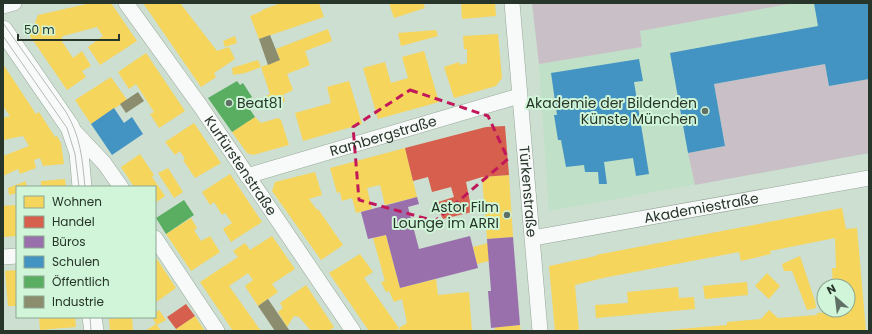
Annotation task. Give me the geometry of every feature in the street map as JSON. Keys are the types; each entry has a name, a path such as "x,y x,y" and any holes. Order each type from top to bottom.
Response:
{"street":[{"path":"3,6 14,3"},
{"name":"Kurfürstenstraße","path":"126,3 201,108 353,331"},
{"name":"Türkenstraße","path":"512,3 540,331"},
{"path":"3,30 70,127 104,163 120,186"},
{"name":"Rambergstraße","path":"247,176 519,96"},
{"path":"70,127 79,153 82,186"},
{"name":"Akademiestraße","path":"533,238 869,178"},
{"path":"157,244 217,331"},
{"path":"3,257 16,256"},
{"path":"92,318 94,331"}],"highlighted area":[{"path":"410,90 488,116 508,159 435,221 359,200 353,127"}],"shaded area":[{"path":"532,3 794,3 640,31 642,47 539,64"},
{"name":"Akademie der Bildenden Künste München","path":"794,3 869,3 869,153 549,211 539,64 642,47 640,31"},
{"path":"825,64 829,86 869,79 869,153 695,185 688,153 725,146 714,84"}],"building: Wohnen":[{"path":"91,3 111,3 137,41 100,65 88,47 103,36 97,27 63,36 61,40 73,58 82,51 91,66 82,71 86,77 67,90 30,36 38,15"},
{"path":"143,3 180,3 217,51 229,47 235,59 214,73 216,77 201,87"},
{"path":"281,3 319,3 324,17 259,39 250,16"},
{"path":"389,3 423,3 425,8 394,18"},
{"path":"461,3 495,3 496,16 462,19"},
{"path":"328,29 332,41 305,51 310,65 287,74 293,90 283,95 285,101 270,109 264,97 270,94 261,67 280,60 276,49"},
{"path":"436,30 438,36 401,46 398,33"},
{"path":"498,34 502,78 496,86 454,98 444,67 459,62 460,65 467,63 467,49 464,49 463,36"},
{"path":"235,36 237,43 225,47 223,41"},
{"path":"424,51 439,102 378,119 363,68 385,62 391,83 408,78 402,57"},
{"path":"146,53 185,111 159,128 150,114 154,112 136,84 129,89 118,72"},
{"path":"258,60 261,67 245,73 233,75 232,68"},
{"path":"3,64 36,114 39,112 55,137 57,136 61,143 64,164 43,166 40,158 34,160 36,168 20,174 18,169 3,176 3,156 29,146 23,136 3,140 3,118 10,116 3,106"},
{"path":"111,77 127,100 91,124 75,100"},
{"path":"349,81 362,124 303,141 295,113 331,103 327,87"},
{"path":"255,117 261,123 278,118 281,120 289,145 253,155 247,153 232,132"},
{"path":"194,123 221,163 195,178 183,160 185,159 180,151 175,155 165,142"},
{"path":"405,148 417,197 385,205 380,185 367,188 372,209 356,213 352,198 342,201 340,192 337,193 330,168"},
{"path":"140,154 154,175 152,177 165,196 156,202 156,186 133,186 121,167"},
{"path":"168,168 183,192 174,198 158,173"},
{"path":"315,172 322,195 309,199 317,210 318,209 343,245 321,260 272,191 275,182"},
{"path":"230,174 262,222 231,242 223,229 232,223 225,213 222,215 214,202 210,205 202,192"},
{"path":"509,175 513,237 487,239 482,177"},
{"path":"65,179 66,186 41,186 41,181"},
{"path":"26,181 26,186 16,186 16,193 9,195 8,188"},
{"path":"15,205 16,207 16,236 3,237 3,206"},
{"path":"842,208 846,229 857,228 866,331 656,331 727,325 727,322 761,319 769,310 778,318 816,315 816,318 856,318 856,278 833,278 832,268 836,268 835,238 770,251 771,254 741,261 739,252 603,278 575,285 579,331 555,331 549,266 596,255"},
{"path":"191,218 197,228 194,230 201,241 210,236 220,252 191,271 166,234"},
{"path":"386,235 400,288 436,279 438,295 469,292 472,331 400,331 399,328 407,323 402,299 394,302 389,291 386,292 381,282 385,281 373,238"},
{"path":"272,236 295,269 272,284 278,292 258,306 245,286 253,280 248,273 229,286 261,331 233,331 200,282 238,257 233,251 245,243 250,250"},
{"path":"488,243 489,261 477,264 473,247"},
{"path":"360,254 373,272 364,278 399,328 395,331 369,331 329,273"},
{"path":"800,256 816,308 807,310 792,271 784,271 782,264"},
{"path":"156,260 176,288 156,302"},
{"path":"16,270 16,306 8,306 5,271"},
{"path":"767,273 780,286 769,299 755,286"},
{"path":"747,282 748,295 705,299 703,286"},
{"path":"306,285 334,327 329,331 311,331 299,317 294,316 287,327 278,312 283,308 280,303"},
{"path":"678,287 679,298 694,297 695,309 596,318 595,305 628,303 627,292"},
{"path":"159,310 166,320 157,325 161,331 145,331 156,324 153,318 156,318 156,312"},
{"path":"195,316 205,331 177,331 176,329"},
{"path":"39,318 75,318 76,327 40,330"},
{"path":"132,318 133,331 110,331 109,319"},
{"path":"520,325 521,331 495,331 495,327"}],"building: Handel":[{"path":"505,126 509,175 482,177 466,182 472,212 443,219 435,203 454,197 451,187 432,192 428,177 413,181 405,148 486,127"},
{"path":"186,304 195,316 176,329 167,317"}],"building: Büros":[{"path":"417,197 419,204 408,207 419,249 470,236 478,268 400,288 386,235 368,239 361,212"},
{"path":"513,237 520,325 491,328 488,291 491,291 487,239"}],"building: Schulen":[{"path":"814,3 869,3 869,79 829,86 825,64 714,84 725,146 688,153 670,53 818,26"},
{"path":"639,59 643,81 634,82 649,174 636,176 633,158 604,162 607,184 599,184 598,172 585,172 584,165 566,167 561,140 558,140 554,115 557,115 551,73"},
{"path":"114,108 124,123 132,117 143,134 112,155 91,124"}],"building: Öffentlich":[{"path":"237,81 240,85 243,83 252,97 245,102 255,117 232,132 208,98"},
{"path":"184,200 194,215 166,234 156,218"}],"building: Industrie":[{"path":"270,35 280,60 268,65 259,39"},
{"path":"138,92 144,101 126,113 120,104"},
{"path":"268,299 290,331 275,331 258,306"}],"tram line":[{"path":"3,23 71,121 80,148 85,186"},
{"path":"3,36 67,128 75,154 79,186"},
{"path":"90,318 91,331"}],"place":[{"name":"Beat81","path":"229,103"},
{"name":"Akademie der Bildenden Künste München","path":"705,111"},
{"name":"Astor Film Lounge im ARRI","path":"507,215"}]}
